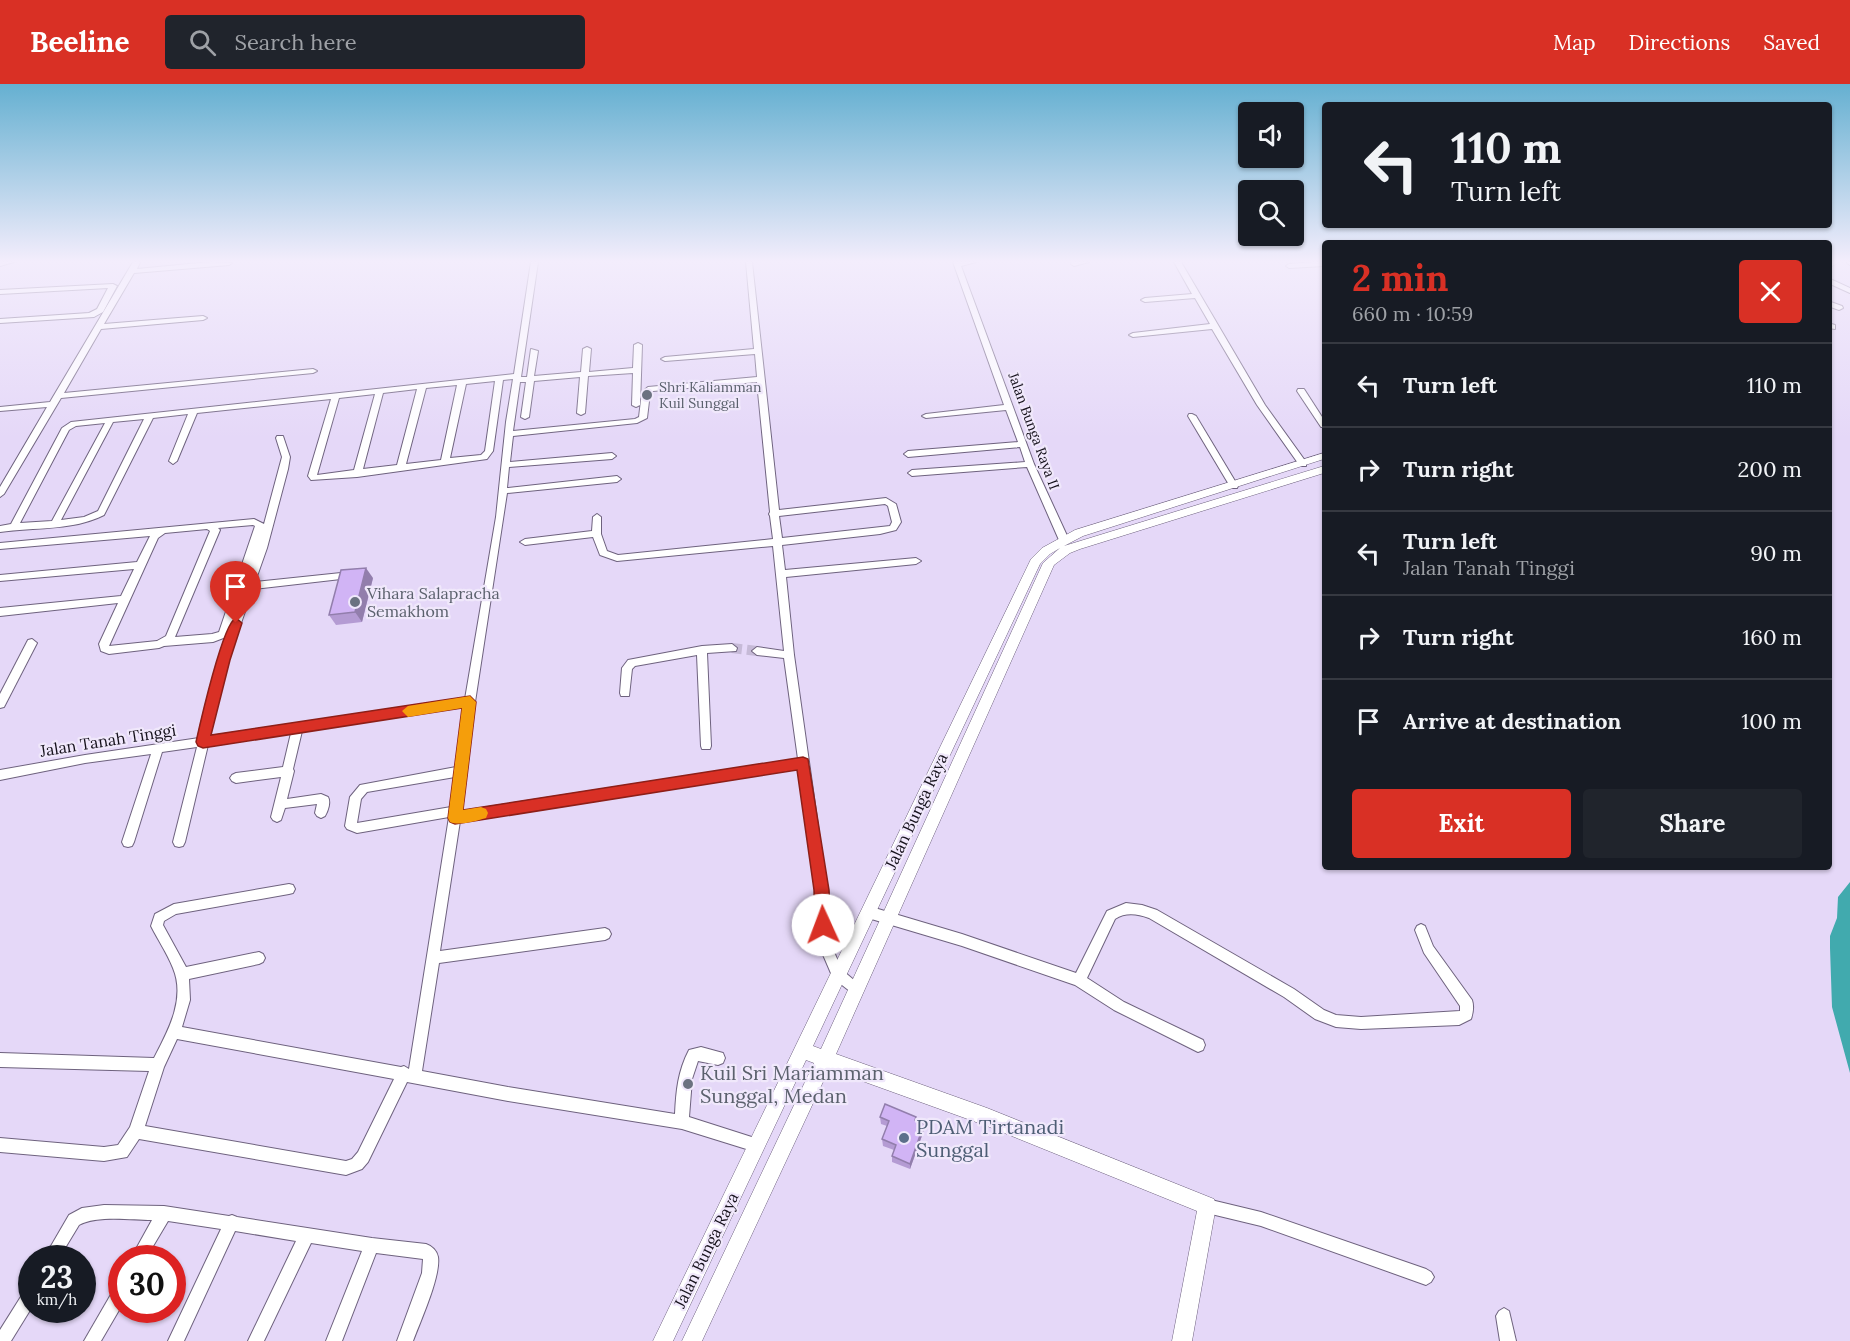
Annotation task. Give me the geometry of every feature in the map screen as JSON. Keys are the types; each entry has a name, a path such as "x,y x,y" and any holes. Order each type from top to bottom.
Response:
{"main road":[{"name":"Jalan Bunga Raya","path":"692,1341 825,1058 1045,569 1066,550 1322,457"},
{"name":"Jalan Bunga Raya","path":"663,1341 1032,567 1046,551 1064,540 1228,492 1322,469"},
{"path":"952,735 968,740"},
{"path":"801,1050 987,1117 1208,1206 1182,1341"}],"street":[{"path":"2,489 102,321"},
{"path":"98,327 172,321"},
{"path":"136,1131 346,1168 357,1164 363,1157 409,1074 432,958 455,814 526,321"},
{"path":"755,321 789,655 822,890 824,943 837,974 856,990"},
{"name":"Jalan Bunga Raya II","path":"978,321 1030,464 1064,540"},
{"path":"1212,321 1261,405 1303,464"},
{"path":"1133,335 1215,326"},
{"path":"636,405 638,345"},
{"path":"580,413 587,349"},
{"path":"525,417 534,351"},
{"path":"665,359 758,351"},
{"path":"14,527 66,428 74,424 499,378 530,379 638,370"},
{"path":"0,409 56,400 313,371"},
{"path":"336,396 312,476 318,479 478,459 487,454 499,378"},
{"path":"508,434 637,422 643,418 646,392 651,389 760,379"},
{"path":"445,463 462,382"},
{"path":"401,467 422,387"},
{"path":"357,474 380,391"},
{"path":"1301,391 1322,421"},
{"path":"926,416 1010,407"},
{"path":"173,461 194,412"},
{"path":"1192,416 1228,492"},
{"path":"0,529 93,517 101,513 149,417"},
{"path":"55,523 111,421"},
{"path":"179,842 223,660 262,548 284,470 286,457 280,438"},
{"path":"908,454 1023,444"},
{"path":"505,465 612,456"},
{"path":"912,473 1030,464"},
{"path":"503,491 617,479"},
{"path":"597,518 596,534 603,553 617,558 886,530 896,526 897,522 892,504 886,501 774,514"},
{"path":"0,546 254,522 260,525 223,634 213,638 109,650 105,648 104,644 157,532"},
{"path":"165,642 170,638 214,530 209,526"},
{"path":"525,542 596,534"},
{"path":"781,574 916,561"},
{"path":"0,578 140,565"},
{"path":"248,586 341,576"},
{"path":"0,612 125,599"},
{"path":"0,704 32,643"},
{"path":"625,693 627,668 632,663 702,650 732,648"},
{"path":"702,650 706,746"},
{"path":"757,651 789,655"},
{"name":"Jalan Tanah Tinggi","path":"0,775 470,702"},
{"path":"277,817 297,729"},
{"path":"128,842 158,749"},
{"path":"461,771 364,788 356,796 351,826 357,828 803,763"},
{"path":"236,778 289,771"},
{"path":"281,804 321,799 324,800 321,813"},
{"path":"0,1144 111,1154 122,1152 136,1131 158,1065 174,1032 185,999 183,974 157,926 159,918 174,909 289,889"},
{"path":"1079,980 1111,915 1118,910 1137,908 1153,914 1289,993 1320,1016 1336,1021 1361,1023 1460,1019 1466,1015 1467,1004 1428,949 1421,930"},
{"path":"868,912 888,920 962,940 1079,980 1119,1006 1198,1045"},
{"path":"432,958 605,934"},
{"path":"183,974 259,958"},
{"path":"174,1032 508,1094 682,1122 756,1145"},
{"path":"682,1122 684,1092 694,1055 701,1054 718,1058"},
{"path":"0,1060 158,1065"},
{"path":"1208,1206 1262,1219 1426,1277"},
{"path":"59,1245 74,1220 82,1215 104,1212 164,1213 372,1245 426,1251 431,1257 430,1273 405,1341"},
{"path":"146,1245 164,1213"},
{"path":"176,1341 232,1222"},
{"path":"256,1341 307,1235"},
{"path":"334,1341 372,1245"},
{"path":"92,1341 108,1313"},
{"path":"2,1341 18,1315"},
{"path":"1504,1316 1508,1341"}],"shaded area":[{"path":"1850,882 1850,1073 1832,1007 1830,936 1837,918 1838,897"}],"building":[{"path":"366,568 355,612 329,615 341,570"},
{"name":"PDAM Tirtanadi Sunggal","path":"885,1104 916,1117 915,1120 924,1124 910,1164 892,1156 896,1145 882,1139 889,1121 880,1117"}],"tunnel":[{"path":"732,648 757,651"}],"slow traffic":[{"path":"408,711 470,702 455,818 481,813"}],"place":[{"name":"Shri Kaliamman Kuil Sunggal","path":"647,395"},
{"name":"Vihara Salapracha Semakhom","path":"355,602"},
{"name":"Kuil Sri Mariamman Sunggal, Medan","path":"688,1084"},
{"name":"PDAM Tirtanadi Sunggal","path":"904,1138"}],"route":[{"path":"236,623 223,660 203,742 470,702 455,818 803,763 815,856 822,890 823,925"}]}
